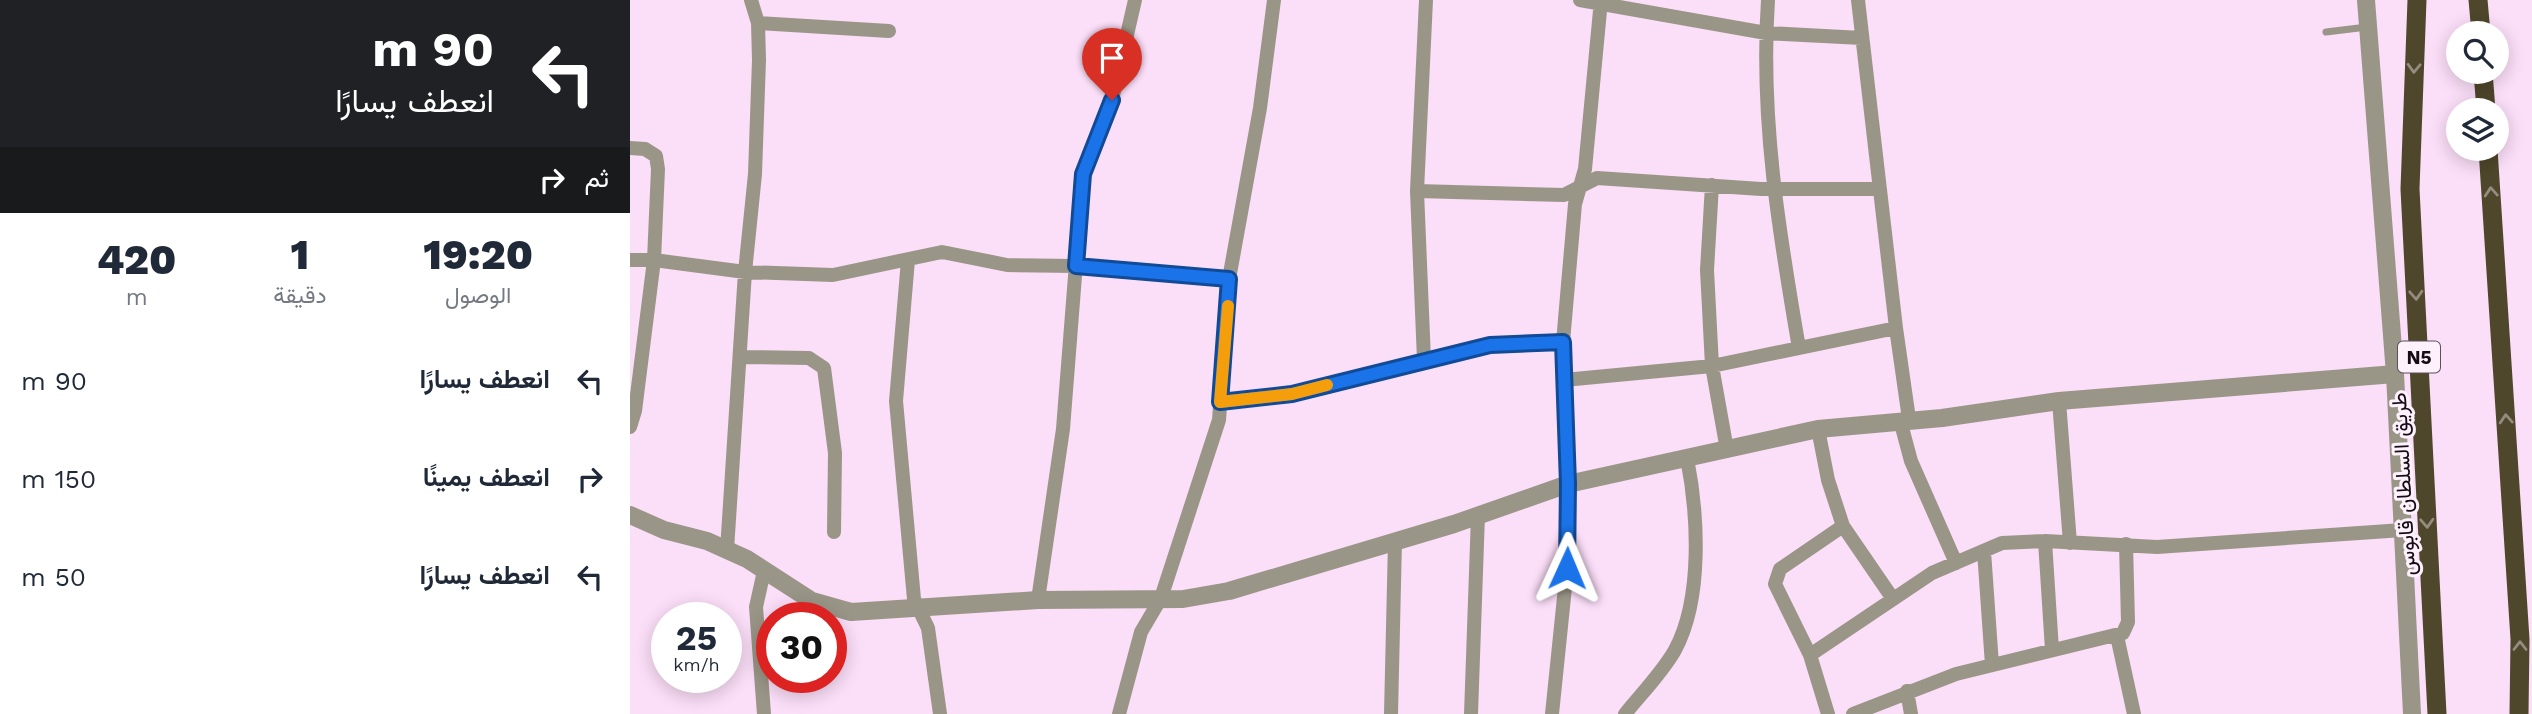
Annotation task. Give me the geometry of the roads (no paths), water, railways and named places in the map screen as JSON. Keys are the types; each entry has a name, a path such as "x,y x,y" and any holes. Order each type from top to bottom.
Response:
{"highway":[{"name":"طريق السلطان قابوس","path":"2417,0 2410,189 2437,714"},
{"path":"2479,0 2480,21"},
{"path":"2489,161 2520,639 2519,714"}],"street":[{"path":"727,550 745,272 755,174 758,23 751,0"},
{"path":"1038,600 1063,429 1083,174 1112,100 1135,0"},
{"path":"1119,714 1141,632 1161,598 1219,420 1229,279 1260,108 1274,0"},
{"path":"1424,360 1417,191 1426,0"},
{"path":"1580,0 1601,1 1766,33 1863,38"},
{"path":"1768,0 1766,33 1772,189 1799,348"},
{"path":"1858,0 1911,461 1956,563"},
{"path":"2366,0 2395,374 2412,714"},
{"path":"1552,714 1567,568 1568,484 1563,342 1575,204 1585,169 1601,1"},
{"path":"758,23 889,31"},
{"path":"630,148 645,149 656,156 654,260 635,411 630,427"},
{"path":"1417,191 1564,195 1597,178 1772,189 1880,189"},
{"path":"1712,185 1707,270 1712,366 1727,450"},
{"path":"630,260 654,260 745,272 833,275 942,252 1007,265 1076,266 1229,279"},
{"path":"908,260 896,401 914,598 928,628 940,714"},
{"path":"1564,380 1712,366 1896,328"},
{"path":"1220,402 1292,394 1490,345 1563,342"},
{"path":"740,357 809,358 824,368 835,453 834,532"},
{"path":"630,515 727,550 812,601 851,612 1038,600 1183,599 1229,591 1478,515 1568,484 1818,429 1942,418 2059,401 2395,374"},
{"path":"2059,401 2070,543"},
{"path":"1818,429 1828,480 1843,526 1893,599"},
{"path":"1625,714 1675,650 1693,598 1694,494 1687,458"},
{"path":"1471,714 1478,515"},
{"path":"1828,714 1810,655 1776,592 1776,576 1780,569 1843,526"},
{"path":"1810,655 1932,573 2002,543 2045,541 2157,547 2403,530"},
{"path":"1391,714 1395,541"},
{"path":"2045,541 2052,650"},
{"path":"1853,714 1907,691 1992,665 2117,636 2128,622 2126,544"},
{"path":"1984,551 1992,665"},
{"path":"764,571 755,607 764,714"},
{"path":"2117,636 2134,714"},
{"path":"1907,691 1911,714"}],"lane":[{"path":"2326,32 2368,27"}]}
